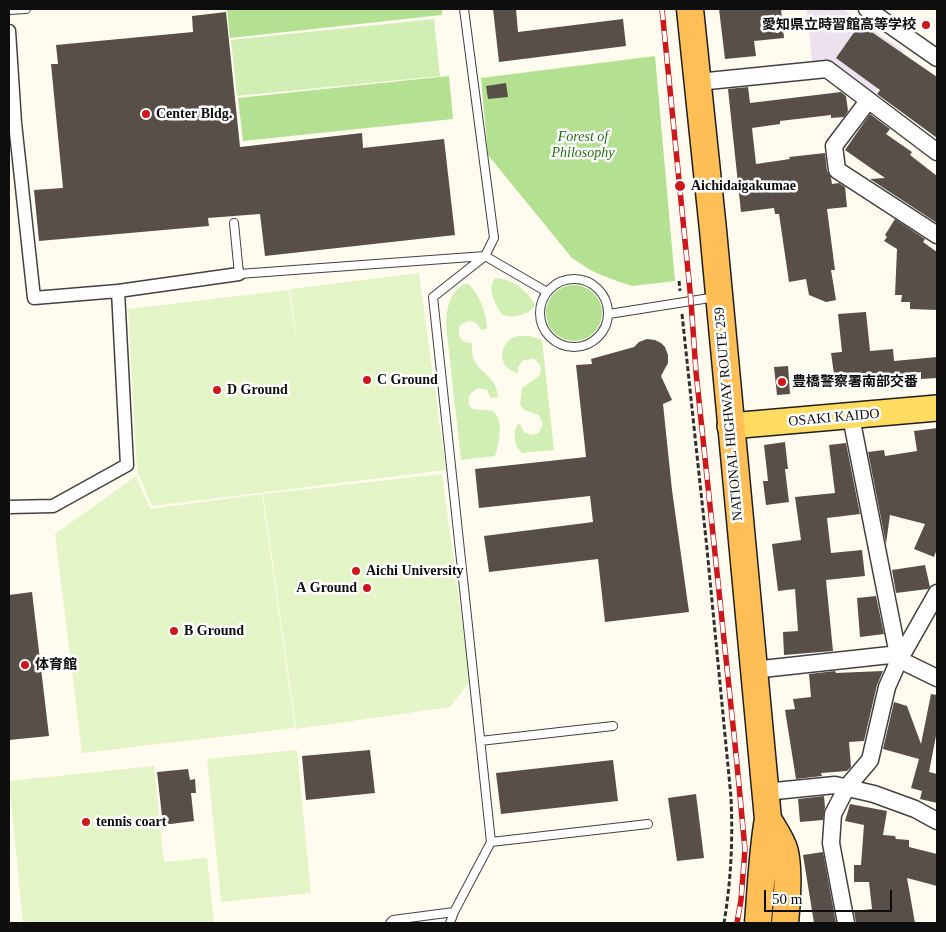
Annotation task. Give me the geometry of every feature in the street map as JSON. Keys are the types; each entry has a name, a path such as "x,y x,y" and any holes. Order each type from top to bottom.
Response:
{"highway":[{"name":"NATIONAL HIGHWAY ROUTE 259","path":"690,9 768,819 763,848 758,923"},
{"name":"NATIONAL HIGHWAY ROUTE 259","path":"768,819 784,848 787,876 785,923"}],"main road":[{"name":"OSAKI KAIDO","path":"730,426 851,417 937,408"}],"street":[{"path":"867,9 937,58"},
{"path":"9,31 15,123 34,298 118,291 239,274"},
{"path":"698,82 827,68 937,152"},
{"path":"868,101 834,146 837,170 937,235"},
{"path":"9,507 53,506 127,465 118,291"},
{"path":"851,417 899,660"},
{"path":"846,923 831,843 834,814 847,787 870,760 887,687 899,660 937,593"},
{"path":"753,670 890,655 937,678"},
{"path":"765,792 835,785 847,787 915,808 937,821"}],"lane":[{"path":"9,10 26,9"},
{"path":"450,923 491,842 433,297 485,256 494,238 464,9"},
{"path":"234,223 239,274 485,256 547,292"},
{"path":"578,279 595,286 602,293 609,314 605,328 595,340 582,346 568,346 562,345 551,338 542,325 540,312 547,292 552,287 563,281 578,279"},
{"path":"609,314 719,297"},
{"path":"480,742 613,726"},
{"path":"491,842 648,824"},
{"path":"390,923 393,920 454,912"}],"path":[{"path":"679,281 731,797 733,831 731,880 724,923"}],"shaded area":[{"path":"806,9 843,9 904,51 873,95 813,67"}],"green space":[{"path":"227,9 442,9 442,15 230,38"},
{"path":"434,19 440,76 237,96 231,40"},
{"name":"Forest of Philosophy","path":"655,56 675,281 632,286 592,271 572,258 488,155 481,78"},
{"path":"449,76 453,119 243,141 238,98"},
{"path":"419,273 446,470 152,506 137,471 128,309 289,290 299,364 290,289"},
{"path":"495,278 518,286 532,300 535,305 533,308 520,315 510,316 501,314 491,287"},
{"path":"467,283 472,287 482,304 487,329 481,330 477,324 468,321 459,327 459,336 464,342 472,343 472,353 475,361 478,367 493,382 498,397 491,398 487,390 478,388 470,394 469,405 475,409 488,410 496,414 499,419 500,432 495,456 461,460 446,325 450,300 456,290"},
{"path":"574,285 589,290 597,298 602,313 597,328 589,336 574,341 559,336 551,328 546,313 551,298 559,290"},
{"path":"518,336 530,336 542,340 554,450 522,453 516,443 515,432 517,425 520,424 524,432 532,435 539,433 543,424 539,415 524,410 520,404 522,388 540,375 541,367 539,363 533,359 523,360 518,367 518,373 506,366 503,361 503,349 506,343"},
{"name":"A Ground","path":"442,474 470,681 450,707 296,729 263,494"},
{"name":"B Ground","path":"136,476 150,509 262,494 295,728 82,753 55,534"},
{"path":"297,750 311,893 221,902 207,759"},
{"name":"tennis coart","path":"154,766 164,862 207,858 214,923 23,923 9,781"}],"building":[{"path":"493,9 516,9 518,32 623,19 626,46 499,62"},
{"path":"719,9 781,9 784,38 754,41 756,56 725,59"},
{"path":"226,12 240,147 362,133 363,148 444,139 455,235 265,256 260,214 208,218 209,226 39,241 34,190 63,188 51,64 58,64 56,45 193,32 192,16"},
{"path":"860,24 937,77 937,138 877,94 880,90 836,58"},
{"path":"506,83 508,97 488,99 486,86"},
{"path":"748,87 750,103 841,92 846,96 848,111 844,117 831,118 831,115 780,121 780,124 752,128 756,164 790,159 789,157 825,153 827,171 832,184 839,183 845,187 847,207 827,209 835,270 831,270 836,300 826,302 809,295 806,279 789,282 779,214 775,214 774,208 741,212 728,89"},
{"path":"870,114 890,129 886,134 912,152 910,155 937,176 937,223 870,179 885,178 845,150"},
{"path":"895,219 925,239 923,242 937,252 937,310 910,309 910,302 901,302 902,295 895,295 897,249 884,241 887,237 885,235"},
{"path":"866,312 870,351 893,349 894,361 937,357 937,378 921,379 921,372 895,376 895,382 848,388 848,385 836,388 831,353 842,352 838,314"},
{"path":"647,339 661,343 668,355 668,363 661,376 672,400 663,404 672,490 689,612 605,622 598,559 489,572 484,536 593,522 590,496 479,508 475,469 586,457 576,365 592,364 591,359 634,347 639,342"},
{"path":"788,366 790,394 777,395 774,367"},
{"path":"937,428 937,549 934,557 914,549 925,524 890,515 886,544 868,452 884,450 885,456 917,451 914,431"},
{"path":"785,442 788,469 785,469 789,502 766,505 763,481 768,481 764,445"},
{"path":"846,443 860,514 827,518 831,553 862,550 865,576 826,580 833,651 784,655 783,632 798,631 795,589 778,591 772,544 801,540 795,497 835,493 829,445"},
{"path":"925,565 930,587 928,589 896,593 892,570"},
{"name":"体育館","path":"32,592 49,736 9,740 9,595"},
{"path":"876,596 884,634 860,637 857,598"},
{"path":"835,671 836,673 883,671 877,685 864,741 849,742 851,767 847,771 821,773 822,776 796,779 785,710 795,709 793,699 811,697 809,674"},
{"path":"931,694 937,695 937,737 929,772 937,774 937,803 920,799 922,791 911,788 919,759 883,749 894,702 907,706 921,744"},
{"path":"370,750 375,793 306,800 302,756"},
{"path":"613,760 618,801 501,814 496,773"},
{"path":"188,769 190,780 195,779 196,793 191,793 194,821 163,825 157,772"},
{"path":"696,794 704,858 677,861 668,798"},
{"path":"824,796 823,820 800,822 798,799"},
{"path":"850,804 887,811 883,835 909,840 909,847 937,854 937,886 907,878 915,923 856,923 854,911 872,909 869,882 854,882 854,865 861,865 864,825 845,821"},
{"path":"823,852 836,923 814,923 803,855"}],"railway":[{"path":"662,9 691,301 696,372 745,849 741,900 737,923"}],"place":[{"name":"愛知県立時習館高等学校","path":"926,25"},
{"name":"Center Bldg.","path":"146,114"},
{"name":"Aichidaigakumae","path":"680,186"},
{"name":"C Ground","path":"367,380"},
{"name":"豊橋警察署南部交番","path":"782,382"},
{"name":"D Ground","path":"217,390"},
{"name":"Aichi University","path":"356,571"},
{"name":"A Ground","path":"367,588"},
{"name":"B Ground","path":"174,631"},
{"name":"体育館","path":"25,665"},
{"name":"tennis coart","path":"86,822"}]}
